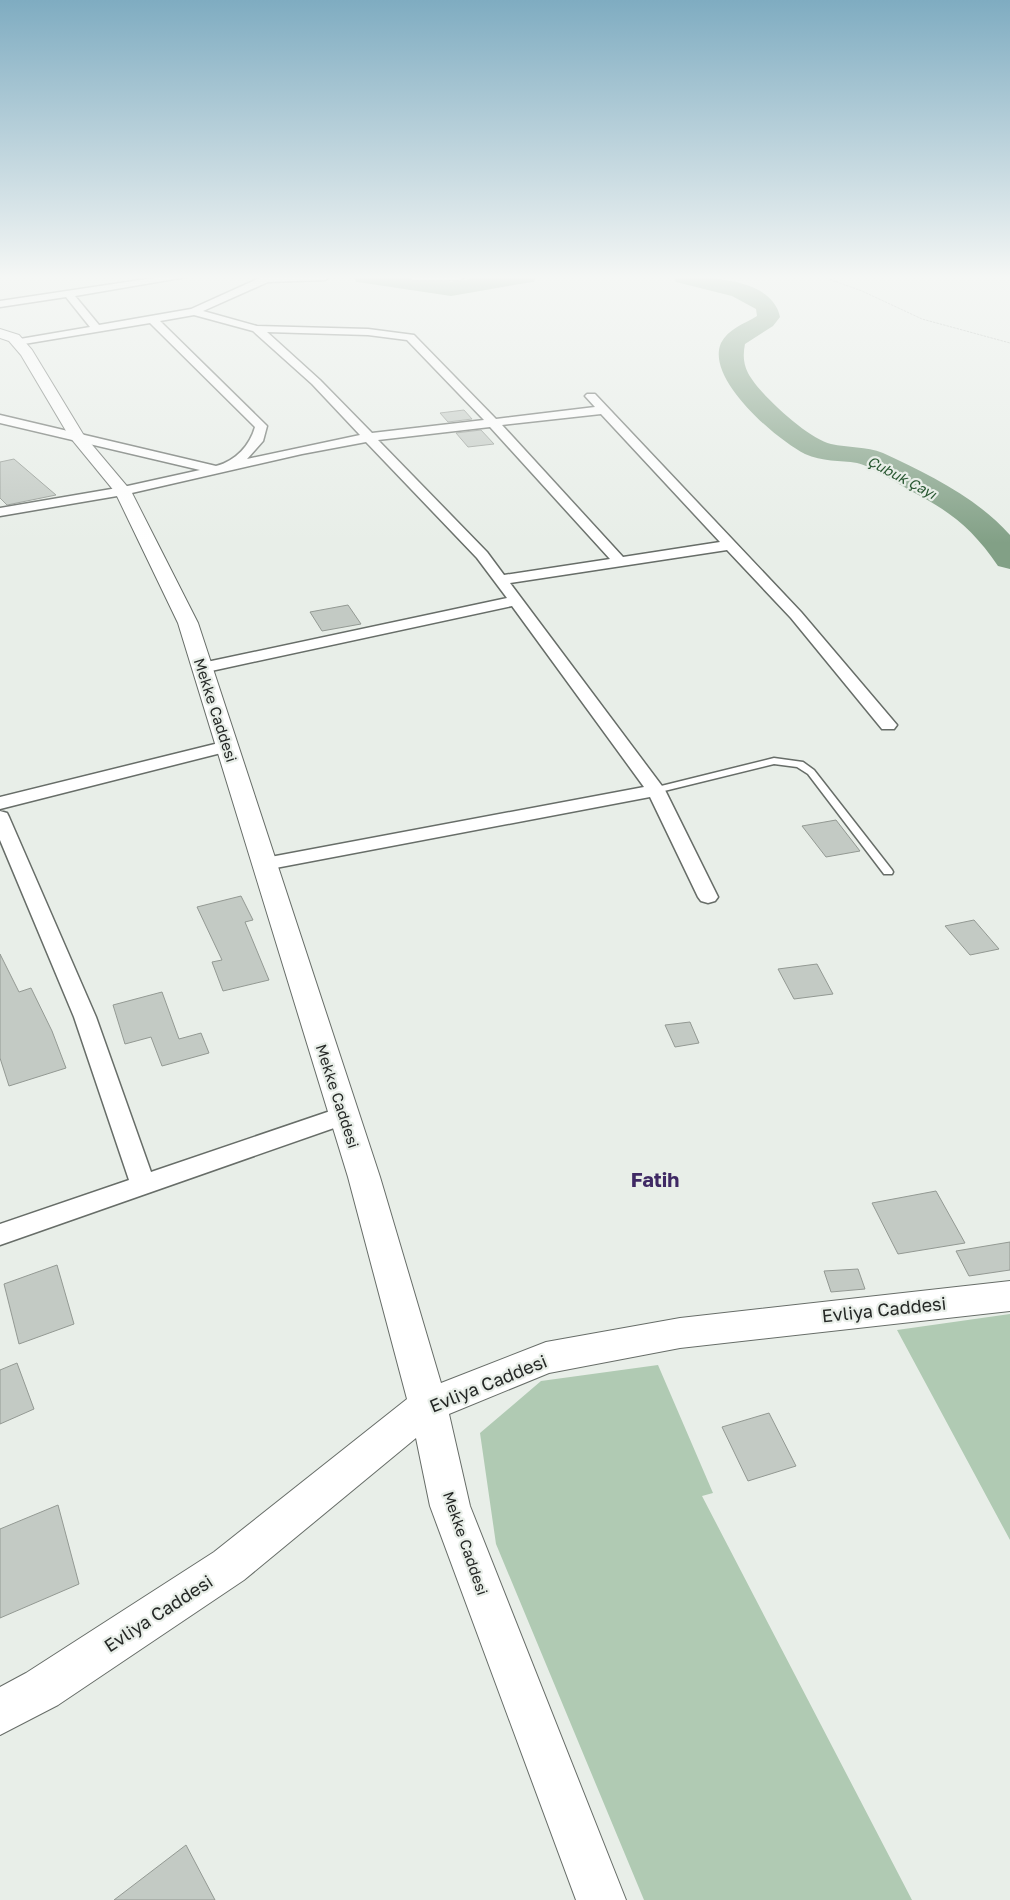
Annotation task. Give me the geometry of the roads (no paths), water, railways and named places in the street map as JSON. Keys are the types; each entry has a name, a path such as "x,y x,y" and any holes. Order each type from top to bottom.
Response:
{"street":[{"name":"Mekke Caddesi","path":"28,366 77,436 123,491 188,623 364,1177 428,1405 450,1506 601,1900"},
{"path":"199,366 261,426 257,441 233,466"},
{"path":"298,366 371,437 482,555 656,790 708,897"},
{"path":"438,366 620,562"},
{"path":"592,396 796,615 888,725"},
{"path":"0,512 123,491 371,437 604,410"},
{"path":"0,419 217,469"},
{"path":"500,580 730,545"},
{"path":"202,668 516,601"},
{"path":"0,803 227,746"},
{"path":"265,864 656,790"},
{"path":"0,817 85,1017 143,1185"},
{"path":"0,1235 344,1115"},
{"name":"Evliya Caddesi","path":"0,1712 42,1689 229,1566 428,1405 546,1358 680,1333 1010,1296"}],"lane":[{"path":"656,790 774,760 800,764 811,772 888,872"}],"waterway":[{"name":"Çubuk Çayı","path":"733,366 735,373 758,404 803,441 827,452 870,458 941,495 989,531 1001,544 1010,559"}],"district":[{"name":"Fatih","path":"655,1179"}]}
